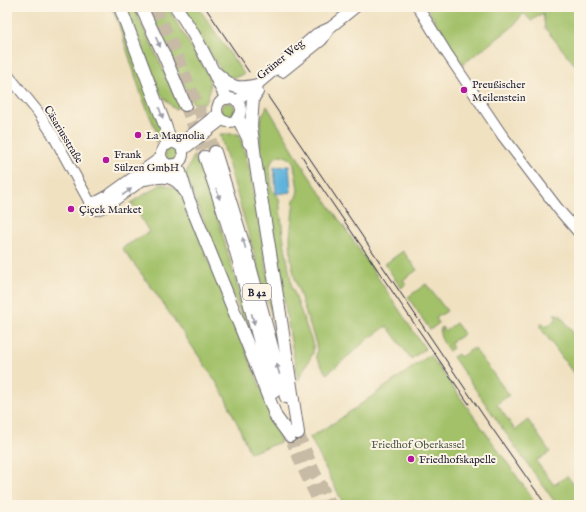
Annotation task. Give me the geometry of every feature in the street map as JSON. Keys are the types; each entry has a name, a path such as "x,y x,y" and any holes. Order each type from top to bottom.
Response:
{"highway":[{"path":"120,7 168,134 176,147"},
{"path":"141,7 164,55 185,105"},
{"name":"B 42","path":"176,7 202,49 222,91 235,106 248,138 256,166"},
{"name":"B 42","path":"212,69 225,82 235,88 248,87 257,89 253,98 251,126 256,166 279,306 294,435"},
{"name":"B 42","path":"210,155 228,226 277,402 294,435"},
{"name":"B 42","path":"166,162 180,172 188,198 256,365 273,411 276,417 294,435"},
{"name":"B 42","path":"144,179 162,176 170,177 180,184 188,198"}],"main road":[{"name":"Grüner Weg","path":"166,162 161,150 162,148 176,147 220,117 217,107 221,101 235,106 322,40 331,27 356,7"},
{"path":"418,7 502,135 579,234"},
{"name":"Cäsariusstraße","path":"7,74 38,112 53,134 92,206"},
{"path":"220,117 228,122 235,120 235,106"},
{"name":"Grüner Weg","path":"166,162 107,206 97,210 92,206 98,200 166,162 178,163 183,156 176,147"}],"green space":[{"path":"111,7 114,7 165,132 156,143 157,133 142,97 118,22"},
{"path":"126,7 133,7 180,107 174,109 161,94"},
{"path":"146,7 167,7 209,76 210,88 207,101 200,105 194,105"},
{"path":"180,7 198,7 244,74 236,77 226,77"},
{"path":"427,7 579,7 579,70 545,28 543,13 531,21 524,13 511,28 463,64 438,28"},
{"path":"225,103 231,103 235,107 235,113 231,117 225,117 221,113 221,107"},
{"path":"267,106 307,173 425,349 411,359 387,326 368,339 327,374 316,357 316,344 295,279 291,259 290,237 294,200 298,189 294,165 292,160 281,155 272,161 270,166 272,190 279,198 283,235 292,287 313,345 313,353 298,380 267,205 260,148 260,121"},
{"path":"220,134 239,134 250,171 279,341"},
{"path":"169,147 175,147 179,151 179,157 175,161 169,161 165,157 165,151"},
{"path":"194,155 197,164 201,161 259,360 185,173"},
{"path":"162,184 179,189 257,378 281,442 250,453 225,397 215,380 155,292 122,248 149,232 134,206 130,203"},
{"path":"403,251 417,270 403,280 406,284 401,288 385,264"},
{"path":"426,284 447,311 436,318 439,323 430,330 408,297"},
{"path":"554,314 560,315 579,341 579,381 540,327 543,323 546,327 557,318"},
{"path":"456,323 464,334 450,343 453,348 449,351 442,339 440,330 442,327 445,331"},
{"path":"474,348 509,395 497,404 515,430 528,420 550,452 536,461 554,485 567,476 579,491 579,505 557,505 453,357 458,354 460,357"},
{"name":"Friedhof Oberkassel","path":"430,355 533,499 525,505 344,505 310,437 337,421"}],"water":[{"path":"289,166 291,192 276,194 274,167"}],"tunnel":[{"path":"155,7 187,79 215,152"},
{"path":"185,105 205,157"},
{"path":"298,433 314,471 331,505"},
{"path":"290,436 320,505"}],"tram line":[{"path":"205,7 249,72"},
{"path":"267,95 487,421 546,505"},
{"path":"302,156 317,181 469,404"}],"place":[{"name":"Preußischer Meilenstein","path":"464,90"},
{"name":"La Magnolia","path":"138,135"},
{"name":"Frank Sülzen GmbH","path":"106,160"},
{"name":"Çiçek Market","path":"71,209"},
{"name":"Friedhofskapelle","path":"411,459"}]}
